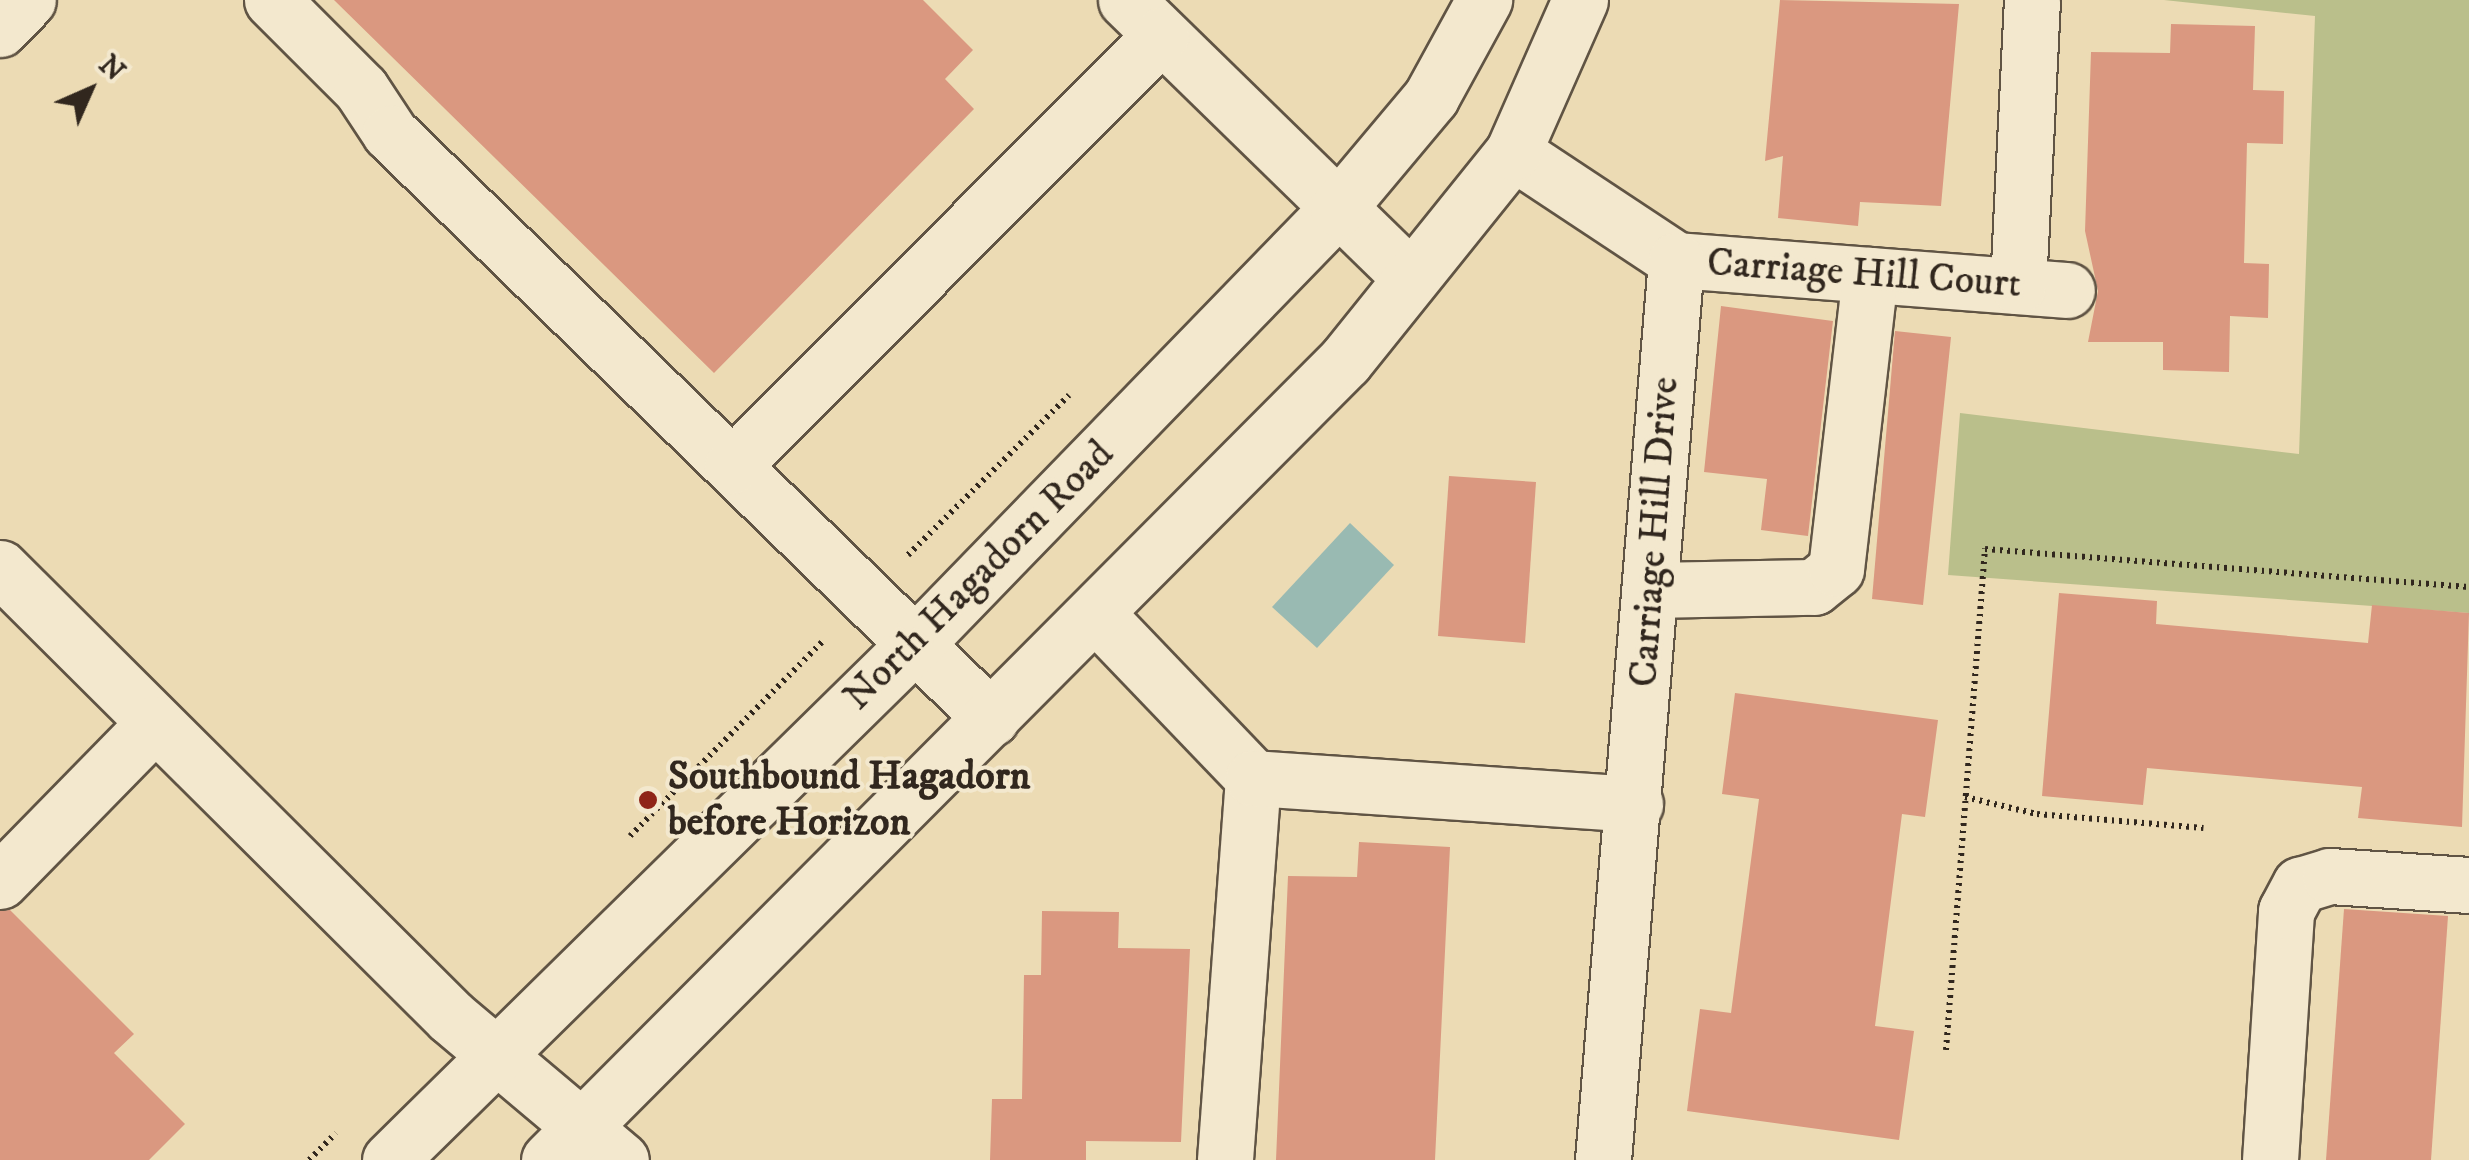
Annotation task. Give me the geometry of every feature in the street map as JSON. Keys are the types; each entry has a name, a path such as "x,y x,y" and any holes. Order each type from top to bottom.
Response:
{"street":[{"path":"0,28 28,0"},
{"path":"272,0 361,89 390,134 992,718"},
{"name":"North Hagadorn Road","path":"390,1160 916,643 1338,208 1431,97 1484,0"},
{"path":"0,568 154,724 497,1054 585,1148 992,718 1345,361 1408,275 1513,152 1580,0"},
{"name":"Carriage Hill Court","path":"1513,152 1676,260 2042,288 2032,0"},
{"path":"732,466 1144,18 1408,275"},
{"name":"Carriage Hill Drive","path":"1602,1160 1635,804 1676,260"},
{"path":"1651,590 1814,587 1836,569 1870,274"},
{"path":"1096,614 1253,778 1635,804"},
{"path":"0,881 154,724"},
{"path":"1224,1160 1253,778"},
{"path":"2270,1160 2286,911 2300,885 2330,876 2469,885"}],"path":[{"path":"1946,1050 1985,549 2469,587"},
{"path":"1965,797 2037,814 2202,828"}],"green space":[{"path":"2164,0 2469,0 2469,613 1948,575 1960,413 2299,454 2315,16"}],"water":[{"path":"1350,523 1394,565 1317,648 1272,607"}],"building":[{"path":"334,0 923,0 973,50 945,79 974,109 714,373"},
{"path":"1780,0 1959,4 1941,206 1860,202 1858,226 1778,218 1783,156 1765,161"},
{"path":"2171,24 2255,26 2253,90 2284,91 2283,144 2247,143 2244,263 2269,264 2268,318 2230,316 2229,372 2163,370 2163,342 2088,342 2098,291 2085,231 2091,52 2170,53"},
{"path":"1721,306 1833,321 1808,536 1761,530 1767,479 1704,472"},
{"path":"1895,331 1951,337 1923,605 1872,599"},
{"path":"1449,476 1536,482 1525,643 1438,636"},
{"path":"2059,593 2157,601 2156,624 2368,643 2372,605 2469,613 2462,827 2358,818 2362,787 2147,768 2143,805 2042,796"},
{"path":"1735,693 1938,720 1925,817 1902,814 1875,1026 1914,1031 1899,1140 1687,1111 1700,1009 1731,1013 1759,799 1722,794"},
{"path":"1359,842 1450,847 1435,1160 1276,1160 1288,876 1357,877"},
{"path":"2344,909 2448,916 2431,1160 2326,1160"},
{"path":"10,910 134,1034 114,1053 185,1124 149,1160 0,1160 0,911"},
{"path":"1042,911 1119,912 1118,948 1190,949 1181,1142 1086,1141 1086,1160 990,1160 992,1099 1022,1099 1024,975 1041,975"}],"place":[{"name":"Southbound Hagadorn before Horizon","path":"648,800"}]}
